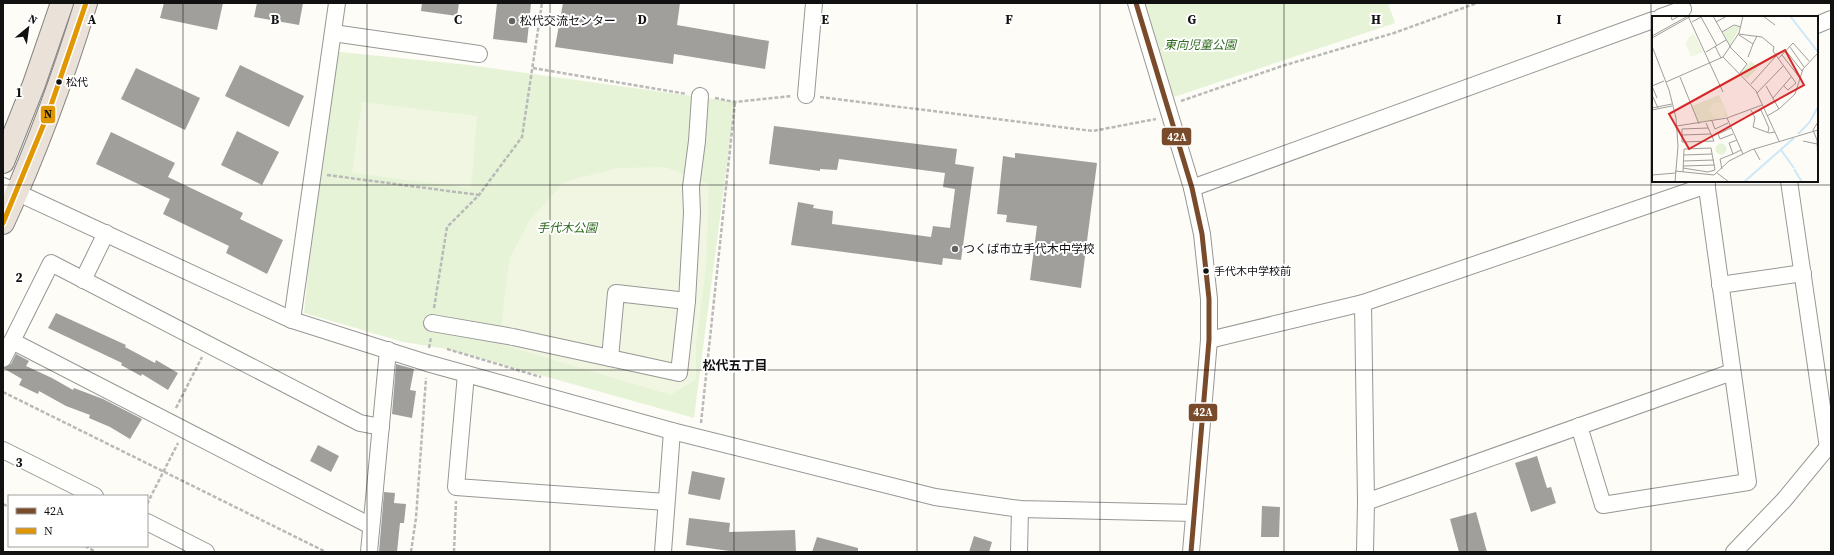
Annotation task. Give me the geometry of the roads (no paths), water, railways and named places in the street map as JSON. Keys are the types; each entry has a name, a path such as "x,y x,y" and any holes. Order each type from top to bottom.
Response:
{"highway":[{"path":"3,162 34,84 62,3"},
{"path":"3,223 10,189 56,92 86,3"}],"street":[{"path":"292,320 337,3"},
{"path":"806,95 814,3"},
{"path":"1136,3 1192,188 1202,234 1208,299 1209,340 1191,552"},
{"path":"1664,16 1683,10"},
{"path":"1818,25 1831,19"},
{"path":"1192,188 1652,20"},
{"path":"333,33 479,54"},
{"path":"432,323 513,337 679,373 687,301 692,187 700,96"},
{"path":"1734,552 1784,500 1829,445 1789,182"},
{"path":"1209,340 1363,303 1707,183 1748,482 1603,505 1579,426"},
{"path":"10,189 292,320 427,363 672,431 935,497 1020,509 1194,513"},
{"path":"83,280 106,233"},
{"path":"3,359 52,263 360,423 381,427"},
{"path":"1720,285 1802,273"},
{"path":"610,358 616,293 687,301"},
{"path":"1363,303 1366,502 1365,552"},
{"path":"12,341 371,526"},
{"path":"369,552 388,350"},
{"path":"1366,502 1732,372"},
{"path":"466,374 456,487 666,502"},
{"path":"663,552 672,431"},
{"path":"3,450 93,495"},
{"path":"1020,509 1023,552"},
{"path":"148,523 206,552"}],"place":[{"name":"松代交流センター","path":"512,21"},
{"name":"松代","path":"59,82"},
{"name":"つくば市立手代木中学校","path":"955,249"},
{"name":"手代木中学校前","path":"1206,271"}],"district":[{"name":"松代五丁目","path":"735,365"}],"park label":[{"name":"東向児童公園","path":"1200,45"},
{"name":"手代木公園","path":"567,228"}]}
